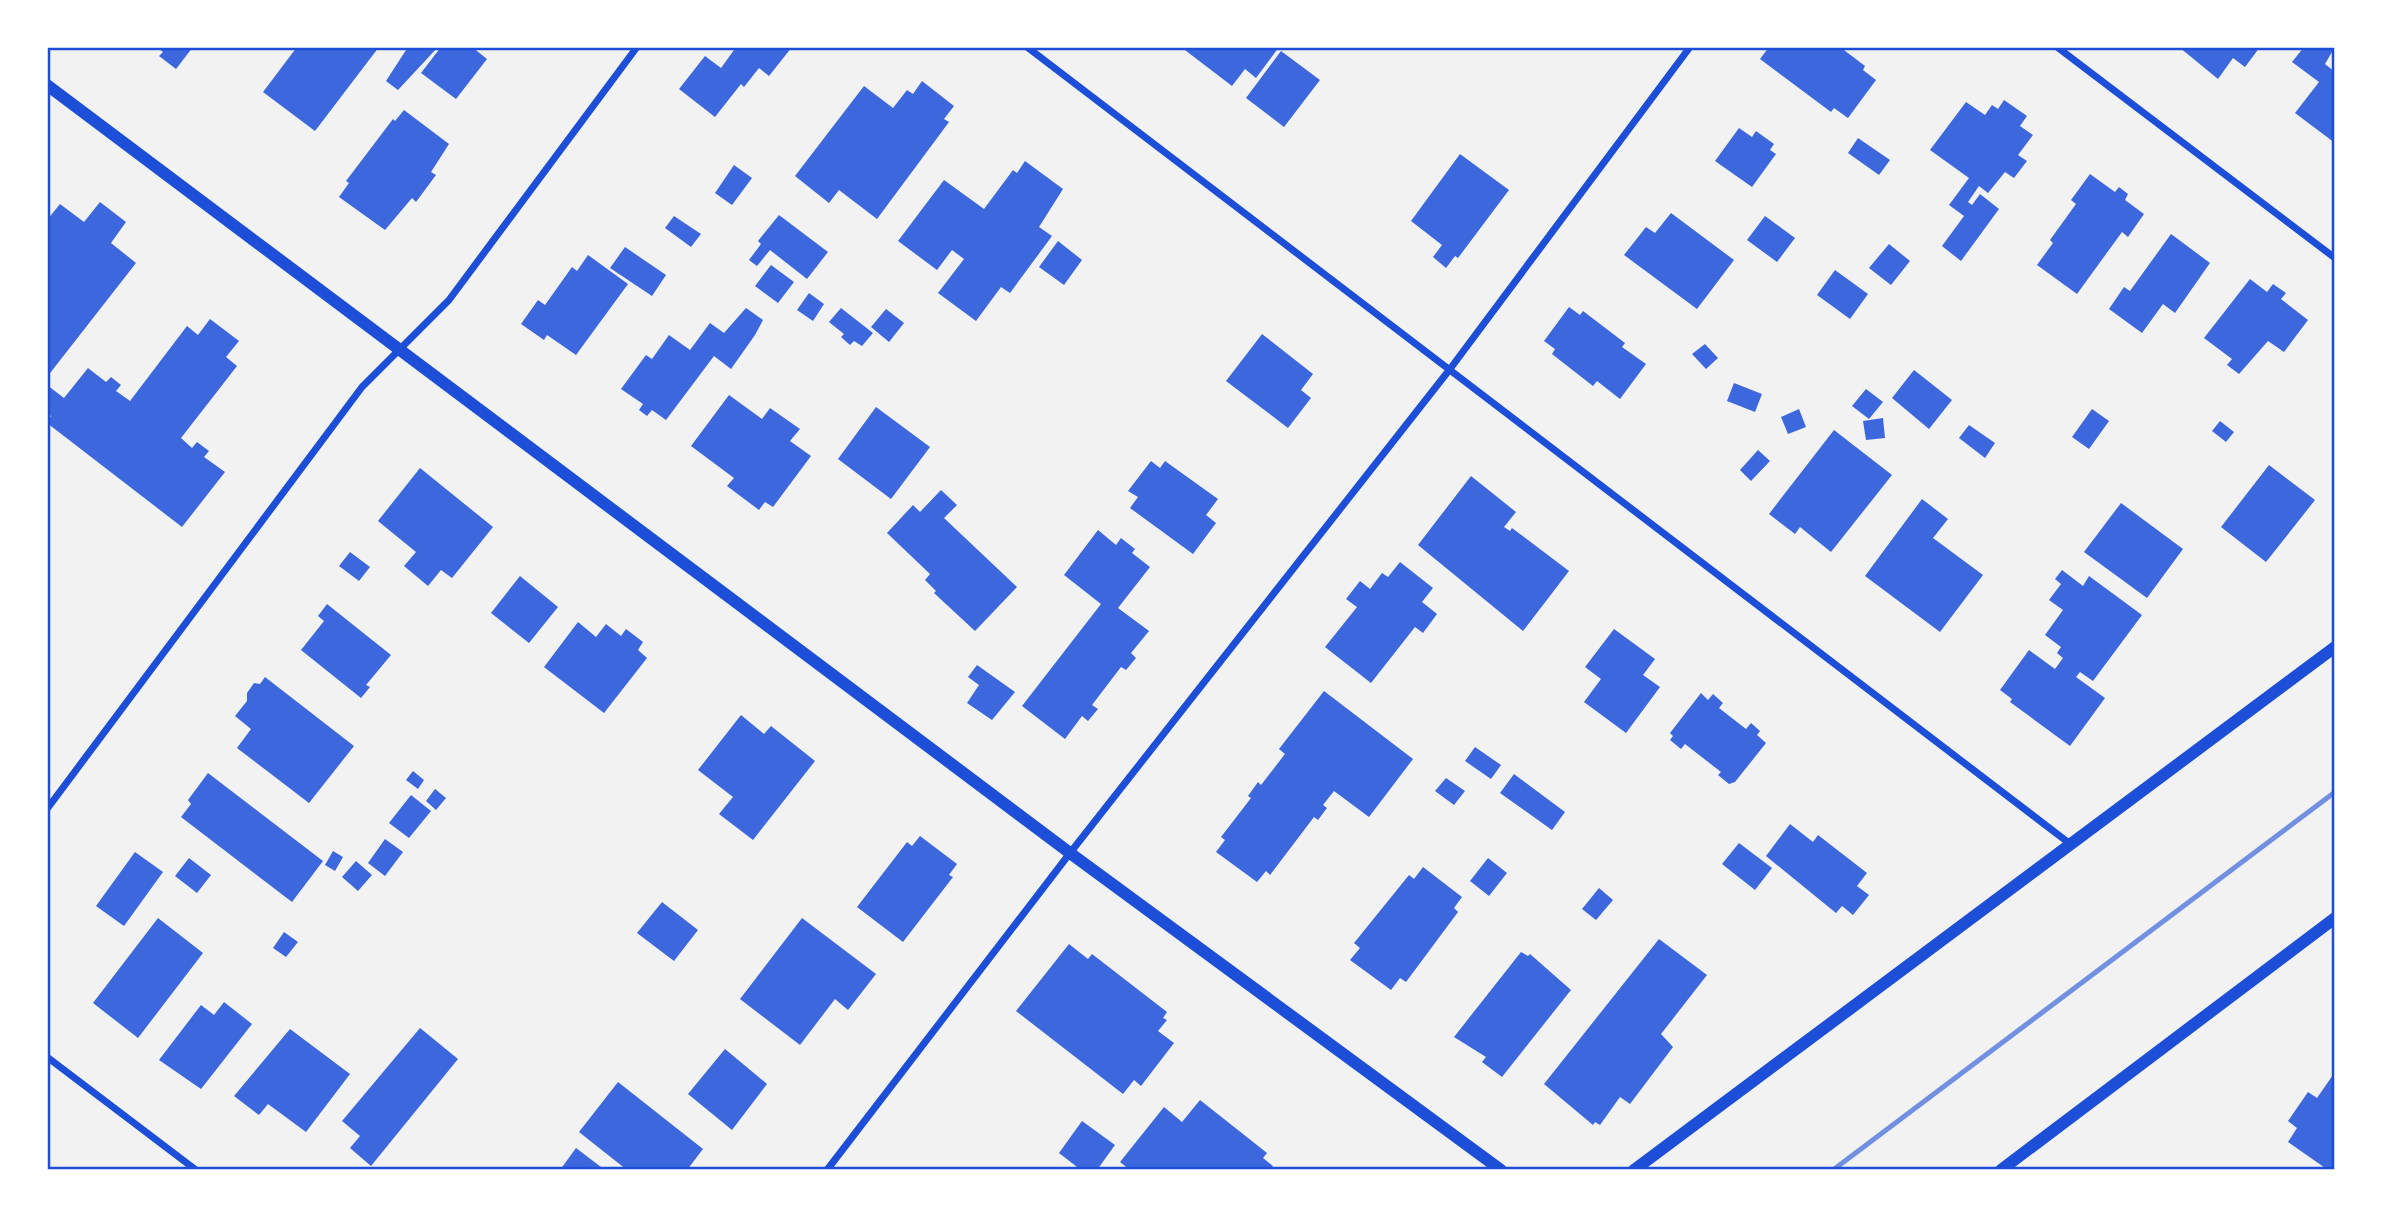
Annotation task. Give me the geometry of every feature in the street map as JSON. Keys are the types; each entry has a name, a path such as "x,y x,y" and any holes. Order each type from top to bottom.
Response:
{"street":[{"path":"47,809 362,387 449,300 637,47"},
{"path":"1027,47 2069,844"},
{"path":"827,1170 1070,853 1451,369 1690,47"},
{"path":"2057,47 2335,258"},
{"path":"47,85 1070,853 1501,1170"},
{"path":"1634,1170 2335,647"},
{"path":"2001,1170 2335,918"},
{"path":"47,1057 197,1170"}],"building":[{"path":"157,47 193,47 176,69 159,56 163,52"},
{"path":"297,47 379,47 315,131 263,92"},
{"path":"408,47 438,47 398,90 386,81"},
{"path":"441,47 472,47 487,59 456,99 421,73"},
{"path":"731,47 792,47 769,76 759,68 744,87 741,84 715,117 679,89 705,56 721,68 734,50"},
{"path":"1181,47 1279,47 1256,78 1245,69 1232,86"},
{"path":"1769,47 1840,47 1865,66 1863,70 1876,80 1848,118 1834,108 1831,112 1760,59"},
{"path":"2179,47 2260,47 2245,67 2233,58 2218,79"},
{"path":"2304,47 2335,47 2325,64 2335,72 2335,143 2295,113 2319,82 2292,62"},
{"path":"1281,51 1320,80 1284,127 1246,98"},
{"path":"922,81 954,106 944,119 949,122 877,219 839,190 829,203 795,176 864,86 893,108 907,90 913,94"},
{"path":"2004,100 2027,116 2020,126 2033,135 2018,155 2027,161 2014,178 2005,172 1988,193 1979,186 1968,202 1972,205 1980,194 1999,209 1961,261 1942,246 1964,216 1949,205 1969,178 1930,150 1966,102 1985,115 1992,105 1998,109"},
{"path":"404,110 449,144 431,172 436,175 416,202 412,198 385,230 339,197 349,183 346,181 393,119 395,121"},
{"path":"1739,128 1752,137 1756,131 1774,144 1770,150 1776,154 1752,187 1715,161"},
{"path":"1858,138 1890,160 1879,175 1848,153"},
{"path":"1460,154 1509,190 1458,258 1455,256 1446,268 1433,257 1442,245 1411,221"},
{"path":"1025,161 1063,189 1039,227 1052,236 1010,293 1001,287 976,321 938,293 964,259 952,250 937,270 898,241 944,180 984,209 1013,170 1017,173"},
{"path":"734,165 752,178 732,205 715,193"},
{"path":"2090,174 2115,192 2119,187 2128,194 2125,200 2144,214 2128,237 2122,232 2077,294 2037,265 2053,243 2050,240 2076,204 2071,200"},
{"path":"100,202 126,222 111,243 136,263 47,377 47,220 60,204 84,222"},
{"path":"1671,213 1734,260 1697,309 1624,255 1646,227 1655,233"},
{"path":"779,215 828,252 807,279 770,250 757,266 749,260 761,244 758,241"},
{"path":"674,216 701,234 691,247 665,228"},
{"path":"1765,216 1795,238 1777,262 1747,240"},
{"path":"2171,234 2210,263 2175,313 2163,304 2142,333 2109,309 2124,287 2130,291"},
{"path":"1058,241 1082,260 1064,285 1039,267"},
{"path":"1889,244 1910,261 1891,285 1869,268"},
{"path":"625,247 666,275 652,296 610,268"},
{"path":"588,255 628,284 576,355 547,335 544,340 521,324 538,300 545,305 572,267 577,271"},
{"path":"771,265 794,282 778,303 755,286"},
{"path":"1835,270 1868,294 1850,319 1817,295"},
{"path":"2250,279 2267,292 2273,284 2286,293 2281,299 2308,320 2284,352 2268,341 2239,374 2227,365 2232,359 2204,338"},
{"path":"809,293 824,304 813,321 797,310"},
{"path":"1569,307 1580,315 1583,311 1625,343 1622,347 1646,364 1620,399 1597,381 1593,386 1552,354 1555,349 1544,341"},
{"path":"746,308 763,320 731,369 714,356 666,420 652,410 647,416 639,410 643,404 621,389 646,355 652,359 669,335 690,350 710,323 724,333"},
{"path":"841,308 873,333 862,346 854,341 850,345 841,337 844,334 829,322"},
{"path":"886,309 904,323 889,342 871,327"},
{"path":"210,319 239,341 226,357 237,366 181,438 192,448 197,442 209,451 204,457 225,472 182,527 47,423 51,416 47,413 47,385 64,398 88,368 106,382 111,377 121,385 116,391 130,401 187,326 198,335"},
{"path":"1262,334 1313,374 1301,390 1311,398 1288,428 1226,381"},
{"path":"1705,344 1718,358 1706,369 1692,354"},
{"path":"1914,370 1952,400 1929,429 1892,398"},
{"path":"1734,383 1762,394 1755,412 1727,401"},
{"path":"1866,389 1883,402 1869,419 1852,406"},
{"path":"729,395 762,419 770,408 800,429 790,441 811,456 773,507 765,502 759,510 727,486 734,478 691,446"},
{"path":"876,407 930,447 891,499 838,459"},
{"path":"1799,409 1806,427 1788,434 1781,417"},
{"path":"2092,409 2109,421 2089,449 2072,437"},
{"path":"1883,418 1885,438 1866,440 1863,421"},
{"path":"2220,421 2234,432 2226,442 2212,431"},
{"path":"1969,425 1995,443 1985,458 1959,438"},
{"path":"1834,430 1892,475 1831,552 1800,527 1795,534 1769,514"},
{"path":"1758,450 1770,461 1751,481 1740,470"},
{"path":"1151,461 1160,468 1165,461 1218,499 1206,515 1216,523 1193,554 1130,508 1138,497 1128,491"},
{"path":"2269,465 2315,500 2266,562 2221,527"},
{"path":"420,468 493,527 452,578 441,570 428,586 404,566 416,552 378,521"},
{"path":"1471,476 1516,512 1504,527 1510,531 1512,528 1569,571 1523,631 1418,545"},
{"path":"941,490 957,505 944,518 1017,587 975,631 934,593 936,591 925,580 930,574 887,533 913,505 920,512"},
{"path":"1922,499 1948,519 1933,538 1983,575 1940,632 1865,576"},
{"path":"2121,503 2183,549 2147,598 2084,552"},
{"path":"1098,530 1116,545 1121,538 1135,549 1132,553 1150,567 1118,608 1149,631 1131,653 1136,658 1126,670 1121,667 1092,705 1098,709 1088,721 1082,716 1065,739 1022,706 1101,604 1064,575"},
{"path":"350,552 370,567 359,581 339,566"},
{"path":"1400,562 1433,588 1422,602 1437,614 1423,633 1415,627 1371,683 1325,647 1357,607 1346,599 1360,581 1370,589 1382,573 1388,577"},
{"path":"2062,570 2083,586 2089,576 2142,615 2093,681 2080,672 2076,677 2105,698 2070,746 2010,702 2012,699 2000,690 2029,650 2055,669 2063,658 2057,653 2061,647 2045,635 2063,610 2049,600 2061,584 2055,579"},
{"path":"520,576 558,607 529,643 491,613"},
{"path":"327,604 391,655 366,685 370,687 361,698 301,650 324,621 318,616"},
{"path":"578,622 596,637 606,624 621,636 626,629 643,642 638,650 647,658 604,713 544,667"},
{"path":"1614,629 1655,659 1643,675 1660,687 1626,733 1584,702 1601,679 1585,667"},
{"path":"977,665 1015,692 992,720 967,703 979,685 968,677"},
{"path":"265,677 354,746 309,803 237,748 251,729 235,716 247,701 247,693 254,683 260,684"},
{"path":"1324,691 1413,759 1369,817 1334,791 1323,805 1327,808 1318,820 1314,817 1270,875 1266,871 1257,882 1216,852 1225,840 1221,837 1251,798 1248,796 1258,782 1261,785 1285,754 1279,749"},
{"path":"1701,693 1708,700 1713,694 1723,703 1719,708 1746,729 1751,723 1760,731 1757,735 1766,743 1735,782 1729,784 1718,775 1721,772 1685,744 1681,749 1670,740 1673,736 1670,733"},
{"path":"741,715 764,734 771,726 815,761 753,840 719,814 733,797 698,770"},
{"path":"1475,747 1501,765 1491,779 1465,761"},
{"path":"413,771 424,780 418,789 406,780"},
{"path":"208,773 323,861 292,902 181,817 191,804 188,800"},
{"path":"1514,774 1565,812 1552,830 1500,793"},
{"path":"1446,778 1465,791 1454,805 1435,791"},
{"path":"435,789 446,798 436,810 426,801"},
{"path":"411,795 431,811 409,838 389,823"},
{"path":"1790,824 1813,842 1818,835 1867,873 1857,886 1869,895 1853,915 1842,906 1836,913 1766,856"},
{"path":"920,836 957,864 949,875 953,877 903,942 857,907 907,842 912,846"},
{"path":"385,839 403,852 385,876 368,863"},
{"path":"1739,843 1772,868 1755,890 1722,864"},
{"path":"333,851 343,857 335,871 325,865"},
{"path":"135,852 163,872 124,926 96,906"},
{"path":"189,858 211,875 197,893 175,876"},
{"path":"1488,858 1507,873 1489,896 1470,881"},
{"path":"356,861 372,875 358,891 342,877"},
{"path":"1423,867 1462,897 1454,908 1458,912 1406,982 1400,978 1391,990 1350,960 1360,948 1354,943 1409,875 1414,879"},
{"path":"1599,888 1613,900 1596,920 1582,909"},
{"path":"662,902 698,930 674,961 637,933"},
{"path":"158,918 203,953 138,1038 93,1003"},
{"path":"802,918 876,974 848,1010 835,999 800,1045 740,999"},
{"path":"284,932 298,942 286,957 273,948"},
{"path":"1659,939 1707,975 1661,1034 1673,1047 1630,1104 1620,1097 1600,1125 1595,1122 1593,1125 1544,1084"},
{"path":"1069,944 1088,959 1092,954 1167,1012 1163,1018 1167,1020 1158,1031 1174,1043 1141,1086 1134,1080 1123,1094 1016,1011"},
{"path":"1521,952 1528,956 1530,954 1571,990 1502,1077 1482,1062 1486,1057 1454,1037"},
{"path":"224,1002 252,1024 201,1089 159,1060 201,1005 214,1015"},
{"path":"420,1028 458,1059 371,1166 350,1148 360,1136 342,1121"},
{"path":"290,1029 350,1074 306,1132 268,1104 259,1115 234,1096"},
{"path":"725,1049 767,1084 732,1130 688,1094"},
{"path":"2335,1072 2335,1170 2328,1170 2288,1142 2297,1128 2288,1121 2308,1092 2317,1098"},
{"path":"618,1082 703,1149 687,1170 627,1170 579,1132"},
{"path":"1200,1100 1267,1153 1263,1158 1273,1166 1270,1170 1130,1170 1120,1162 1164,1107 1182,1122"},
{"path":"1082,1121 1115,1145 1097,1170 1081,1170 1059,1153"},
{"path":"576,1148 605,1170 560,1170"}],"railway":[{"path":"1833,1170 2335,792"}]}
